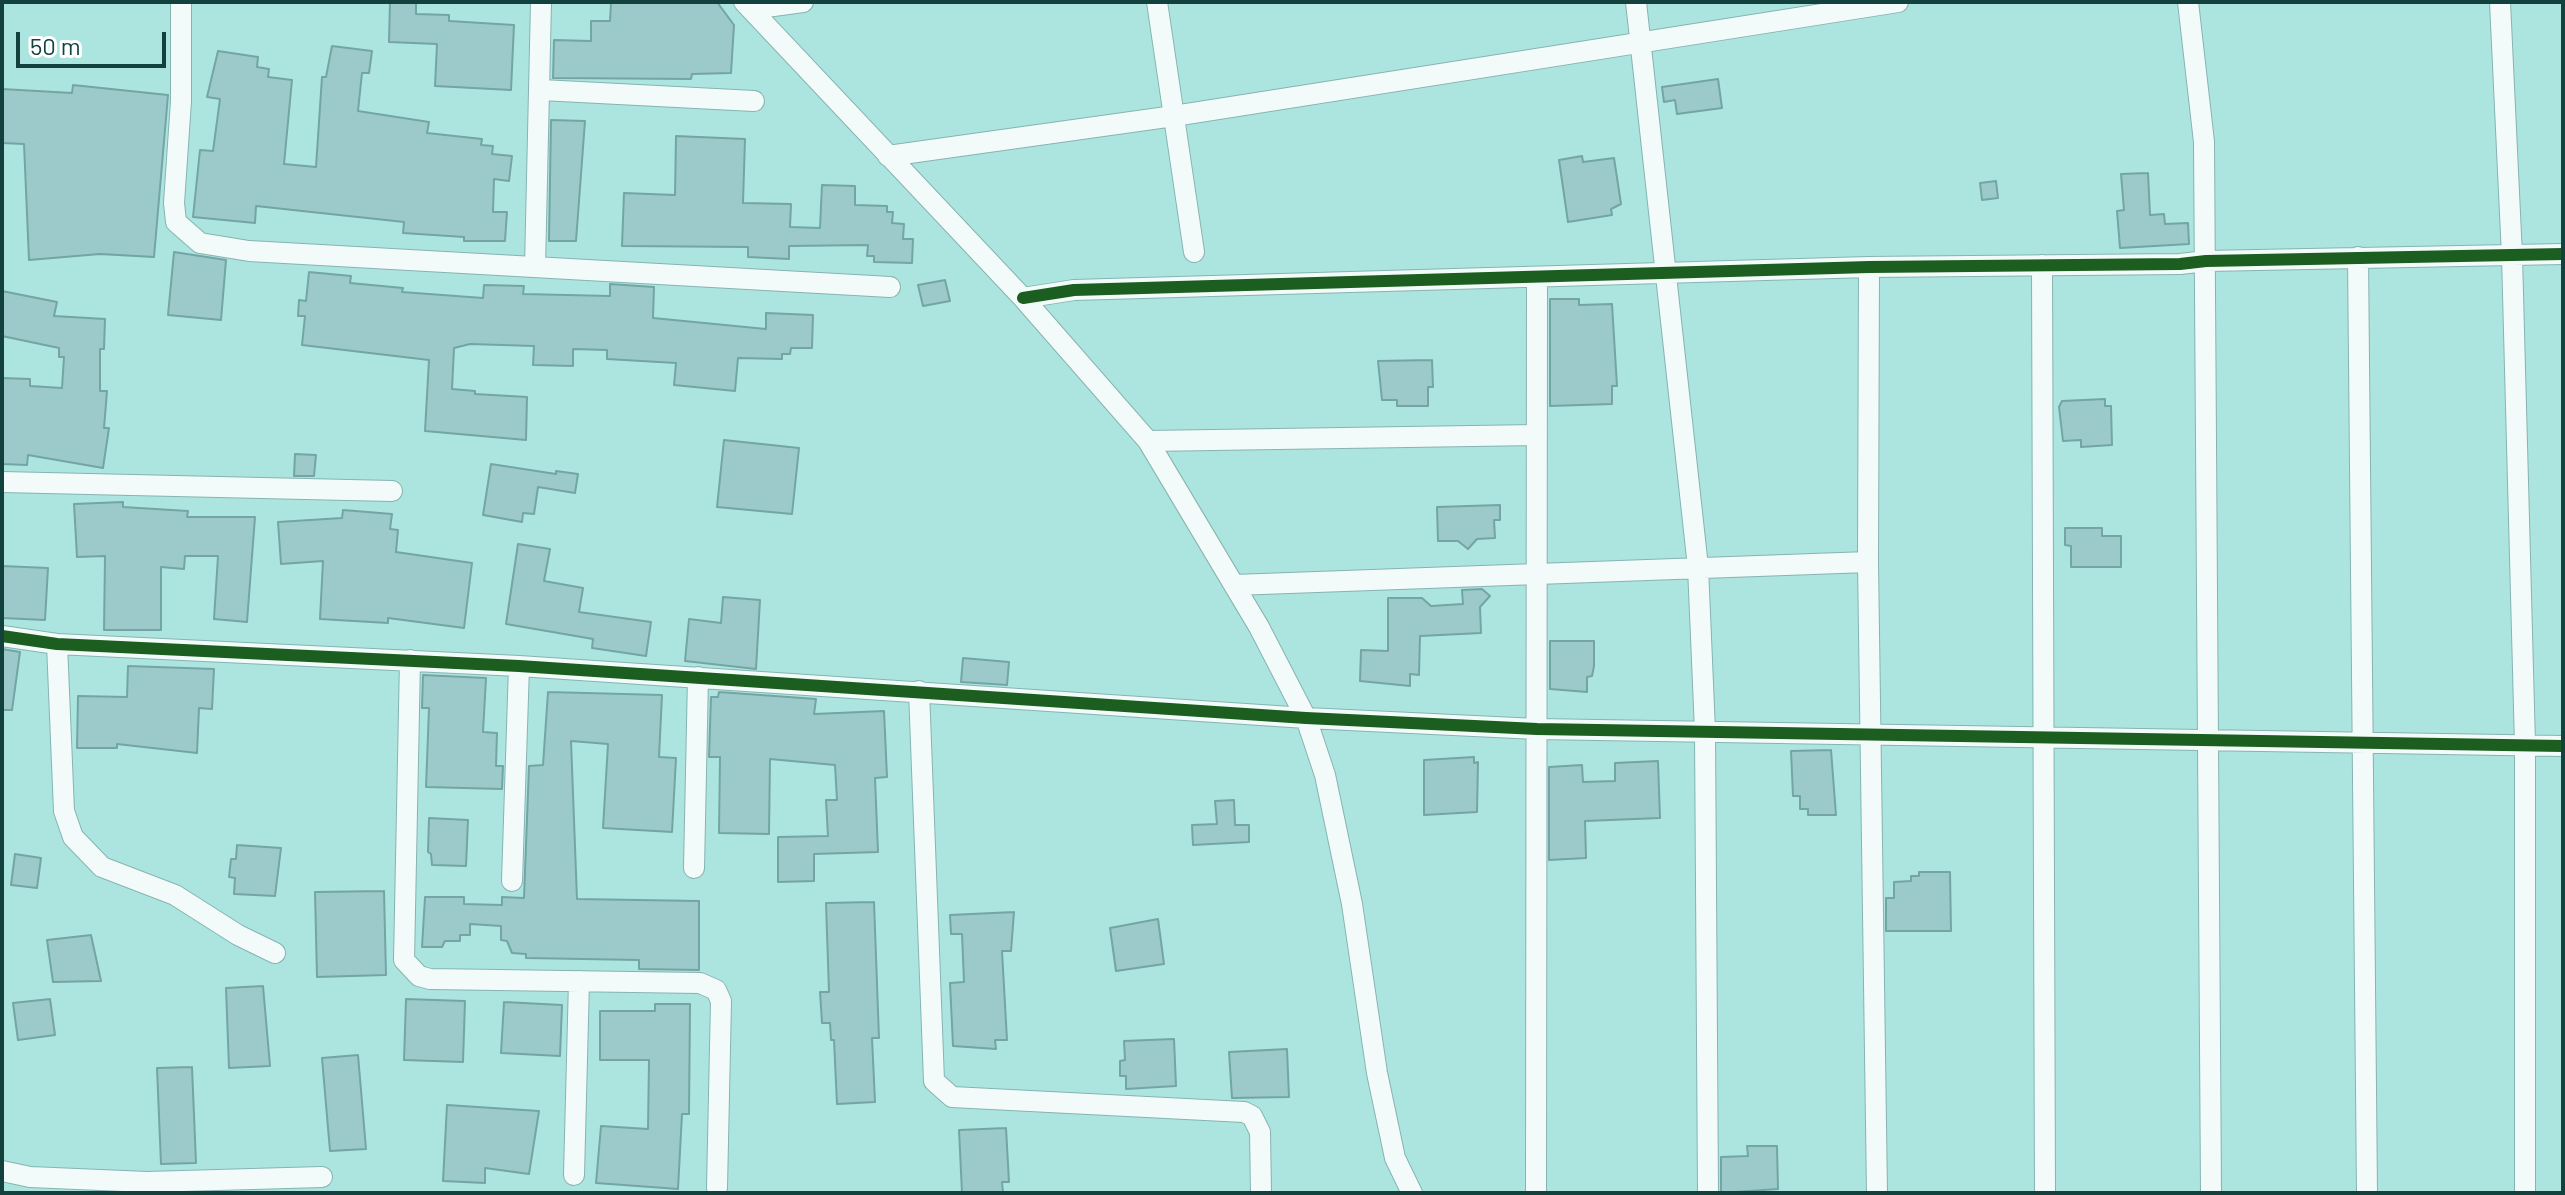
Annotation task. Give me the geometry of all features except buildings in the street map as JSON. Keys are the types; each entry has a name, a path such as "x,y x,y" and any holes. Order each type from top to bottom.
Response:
{"street":[{"path":"181,2 181,101 174,203 176,222 186,234 200,243 249,251 890,287"},
{"path":"535,267 541,2"},
{"path":"748,6 803,2"},
{"path":"1157,2 1194,252"},
{"path":"1636,2 1698,567 1705,731 1708,1193"},
{"path":"888,156 1174,116 1898,2"},
{"path":"2188,2 2204,142 2211,1193"},
{"path":"2500,2 2504,30 2512,256 2525,745 2525,1193"},
{"path":"748,6 1023,298 1148,441 1234,585 1306,718 1337,827 1377,1073 1395,1158 1412,1193"},
{"path":"541,90 754,101"},
{"path":"1023,298 1074,290 1869,267 2180,264 2563,254"},
{"path":"2358,257 2367,1193"},
{"path":"2042,265 2045,1193"},
{"path":"1869,267 1868,562 1877,1193"},
{"path":"1536,1193 1537,277"},
{"path":"1148,441 1537,435"},
{"path":"2,482 392,491"},
{"path":"1234,585 1538,571 1868,562"},
{"path":"2,636 57,644 519,666 1306,718 1537,729 2563,746"},
{"path":"57,644 64,811 73,837 102,867 175,895 238,935 275,953"},
{"path":"410,660 404,960 419,976 430,979 709,985 719,995 717,1188"},
{"path":"512,881 519,666"},
{"path":"694,868 698,677"},
{"path":"919,691 934,1081 952,1097 1244,1112 1257,1123 1260,1132 1261,1193"},
{"path":"574,1175 579,981"},
{"path":"2,1171 30,1177 147,1182 322,1177"}],"cycle path":[{"path":"1023,298 1074,290 1869,267 2180,264 2563,254"},
{"path":"2,636 57,644 519,666 1306,718 1537,729 2563,746"}]}
